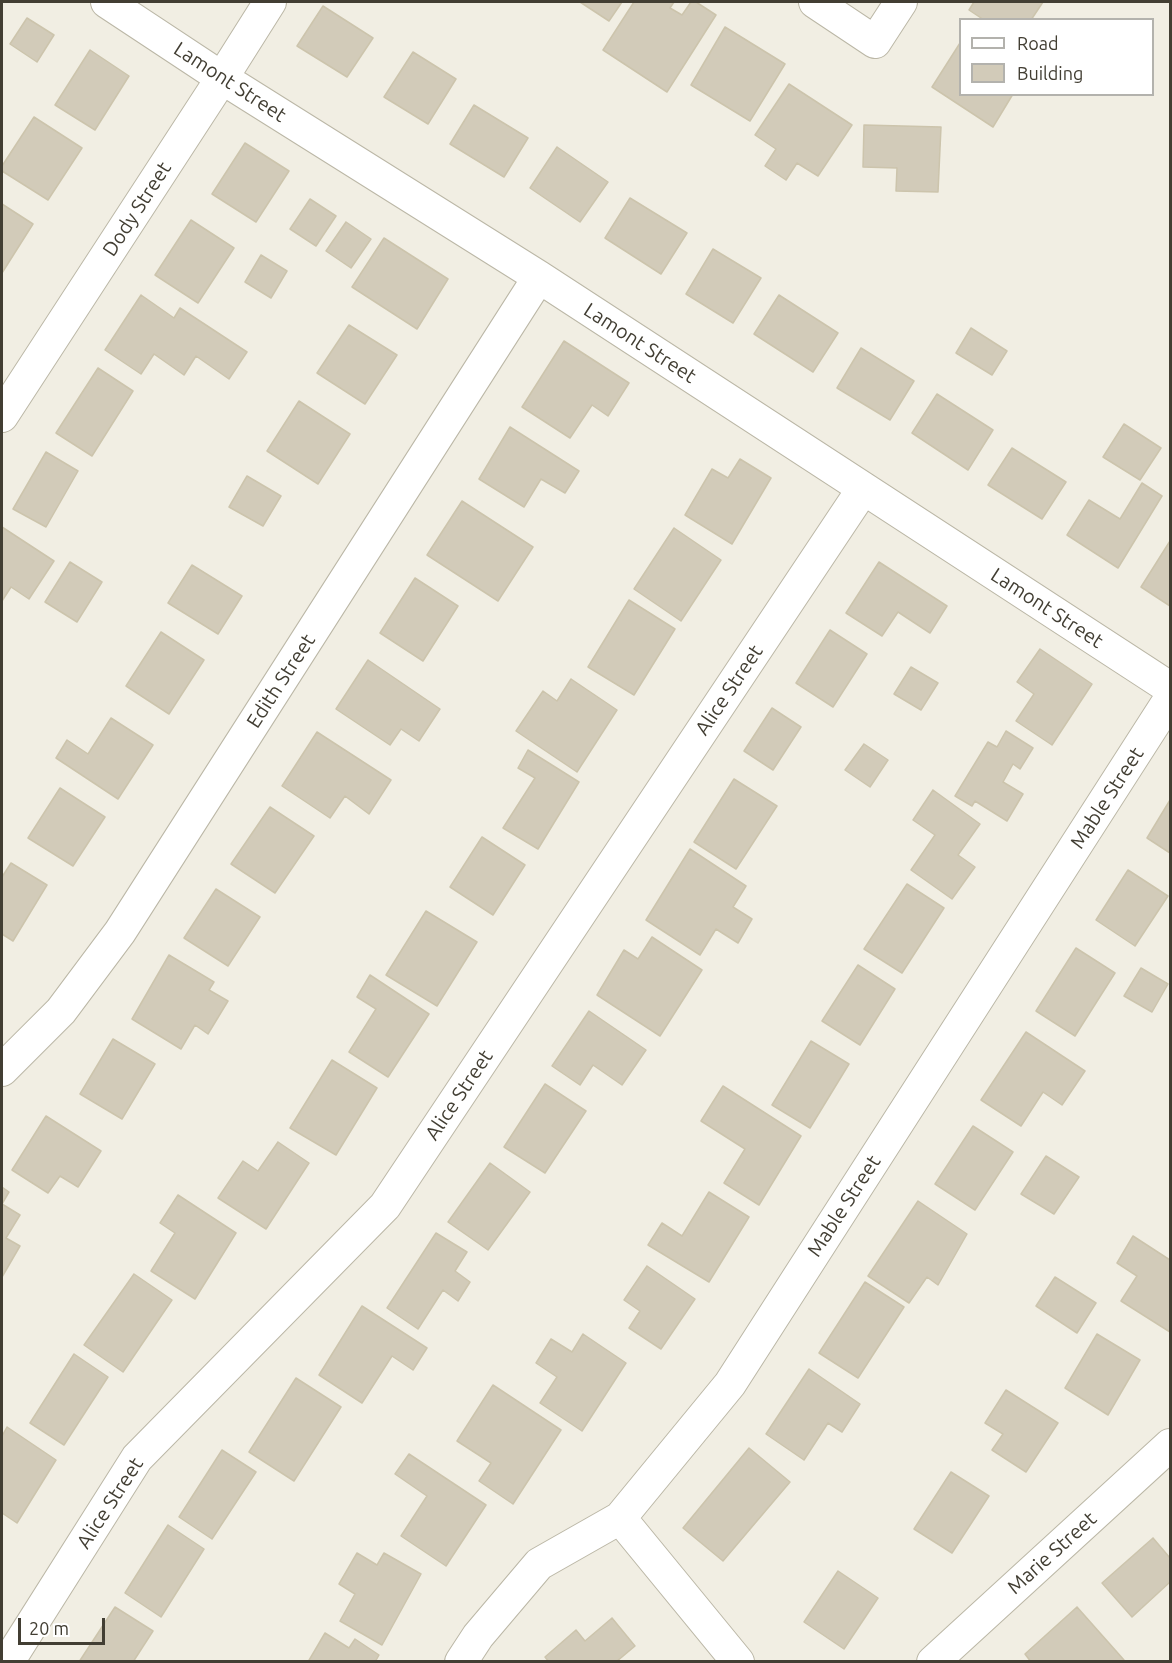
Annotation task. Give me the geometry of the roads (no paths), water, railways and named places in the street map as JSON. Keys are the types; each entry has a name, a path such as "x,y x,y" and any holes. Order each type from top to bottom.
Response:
{"street":[{"name":"Lamont Street","path":"107,2 222,78 539,277 1170,688"},
{"name":"Dody Street","path":"2,416 270,2"},
{"path":"815,2 875,42 901,2"},
{"name":"Edith Street","path":"2,1070 62,1011 120,932 539,277"},
{"name":"Alice Street","path":"8,1662 137,1458 385,1206 863,489"},
{"name":"Mable Street","path":"461,1662 478,1636 539,1564 620,1518 730,1383 1170,699"},
{"name":"Marie Street","path":"933,1662 1170,1445"},
{"path":"620,1518 738,1662"}]}
